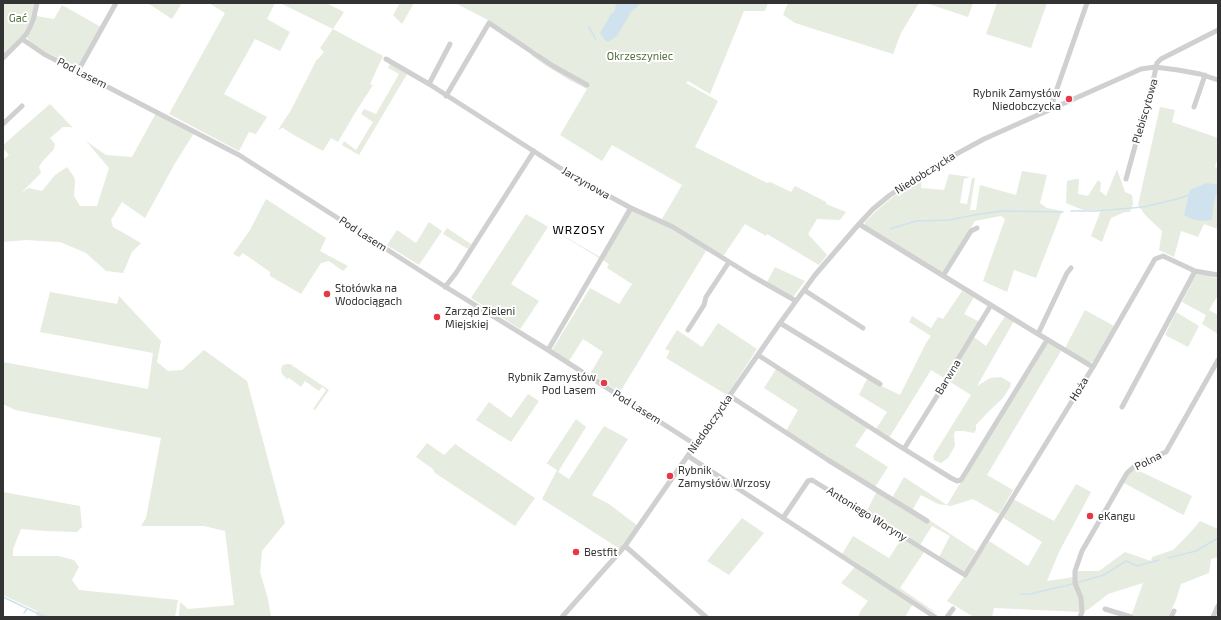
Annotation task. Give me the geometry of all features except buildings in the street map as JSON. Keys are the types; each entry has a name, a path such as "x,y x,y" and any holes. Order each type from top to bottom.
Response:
{"street":[{"path":"3,58 26,33 32,21 37,3"},
{"path":"78,71 116,3"},
{"path":"1054,108 1054,100 1087,3"},
{"path":"446,96 489,23 553,66 587,85"},
{"path":"1155,68 1161,59 1218,30"},
{"name":"Pod Lasem","path":"22,39 44,54 239,155 696,445"},
{"path":"429,84 450,44"},
{"name":"Jarzynowa","path":"386,59 429,84 574,176 631,208 673,227 796,301"},
{"name":"Niedobczycka","path":"562,617 625,546 815,275 873,209 890,195 936,164 984,139 1138,71 1148,68 1155,68"},
{"name":"Plebiscytowa","path":"1126,179 1154,77 1155,68 1205,75 1218,80"},
{"path":"1194,107 1205,75"},
{"path":"3,124 22,106"},
{"path":"445,287 456,273 534,151"},
{"path":"548,350 631,208"},
{"path":"859,224 1093,367"},
{"path":"943,276 971,232 977,228"},
{"name":"Hoża","path":"965,575 1093,367 1155,259 1160,256 1167,257 1195,271 1218,276"},
{"path":"688,330 704,305 706,297 730,262"},
{"path":"1038,334 1067,273 1071,268"},
{"path":"1122,407 1195,271"},
{"path":"804,290 863,328"},
{"name":"Barwna","path":"904,449 991,305"},
{"path":"780,323 880,384"},
{"path":"758,355 904,449 957,481 961,480 1047,340"},
{"name":"Polna","path":"1080,617 1082,612 1081,598 1076,584 1075,571 1082,551 1128,473 1137,464 1166,452 1218,360"},
{"path":"730,396 803,444 927,521"},
{"path":"688,456 935,617"},
{"name":"Antoniego Woryny","path":"783,518 808,481 812,480 965,575"},
{"path":"625,546 706,617"},
{"path":"1212,617 1218,606"},
{"path":"947,617 953,609"},
{"path":"1105,609 1117,615 1131,617"},
{"path":"1171,617 1174,611"}],"green space":[{"name":"Gać","path":"3,3 37,3 28,33 36,22 36,16 54,19 62,5 101,27 77,67 40,49 29,41 26,36 3,59"},
{"path":"149,3 182,3 172,19"},
{"path":"209,3 275,3 267,19 290,32 280,51 255,39 224,94 267,117 256,134 249,132 239,151 169,114 225,13"},
{"path":"280,3 326,3 344,12 333,29"},
{"path":"400,3 414,3 402,24 393,15"},
{"name":"Okrzeszyniec","path":"455,3 768,3 765,11 744,11 710,94 688,81 686,83 718,101 695,147 767,183 770,182 791,192 795,186 826,202 826,204 846,212 840,220 817,219 808,234 827,255 819,265 767,234 766,236 745,224 724,255 706,251 620,392 590,374 603,352 583,339 569,361 552,350 590,288 619,304 632,284 607,268 609,264 548,227 511,284 539,301 520,329 471,298 526,214 600,257 629,205 662,219 682,185 612,145 602,161 560,135 587,89 571,81 531,55 539,53 486,19"},
{"path":"788,3 919,3 901,33 893,54 795,23 783,15"},
{"path":"926,3 973,3 968,17"},
{"path":"997,3 1047,3 1031,48 986,34"},
{"path":"333,29 383,56 370,84 373,85 338,142 331,138 323,151 292,134 283,128 284,127 278,130 291,110 317,59 324,52 320,48"},
{"path":"390,64 407,74 359,155 342,145 344,141 356,150 373,122 361,114 364,109 376,114 399,74 388,68"},
{"path":"50,104 73,128 63,127 50,138 55,144 54,149 39,167 41,173 21,193 28,188 42,191 55,175 67,167 74,177 74,196 80,206 97,206 109,168 86,141 106,155 132,157 156,113 194,133 174,165 145,218 122,202 111,220 113,227 141,243 132,252 123,273 106,271 86,253 60,242 26,240 3,242 3,160 9,155 3,148 3,145"},
{"path":"1160,107 1175,110 1172,122 1218,138 1218,157 1215,167 1218,168 1218,229 1204,224 1198,237 1181,231 1174,257 1159,250 1162,231 1146,216 1138,205"},
{"path":"1117,169 1125,192 1132,195 1133,204 1130,212 1125,212 1111,218 1102,242 1091,236 1101,210 1083,210 1066,203 1067,181 1079,179 1078,194 1088,196 1098,180 1101,183 1100,191 1106,196"},
{"path":"1022,171 1047,175 1040,203 1047,208 1062,211 1036,278 1014,270 1007,292 983,281 1005,219 1001,216 975,221 944,274 866,227 865,222 876,211 899,192 922,178 921,188 944,190 949,174 970,177 964,179 960,203 967,204 972,178 975,178 970,210 976,210 980,185 1016,195"},
{"path":"266,199 326,238 320,251 348,266 343,271 329,261 321,263 301,294 270,276 270,272 243,253 239,257 233,254 250,230"},
{"path":"429,222 442,231 419,265 387,245 397,230 416,243"},
{"path":"447,228 471,244 468,249 443,234"},
{"path":"775,267 805,281 793,297 767,282"},
{"path":"1196,274 1208,275 1218,279 1218,295 1209,310 1218,315 1218,334 1202,324 1206,315 1182,302"},
{"path":"962,291 974,297 964,314 978,321 974,337 986,346 1005,316 1014,321 977,386 990,378 1001,377 1011,383 1003,398 976,425 976,430 974,433 955,431 955,446 948,458 941,463 934,460 933,456 971,395 931,370 889,438 876,429 887,412 859,395 867,379 900,395 931,336 909,322 912,316 931,328 938,317 943,319"},
{"path":"50,292 117,304 119,296 161,341 157,362 168,371 182,370 204,350 247,381 285,523 262,551 260,572 268,599 271,617 179,617 180,602 188,609 234,605 225,531 204,526 141,526 146,518 161,438 15,410 3,404 3,362 148,389 153,353 40,332"},
{"path":"1085,310 1114,326 1095,361 1092,362 1089,362 1065,348"},
{"path":"1176,312 1199,326 1188,347 1165,335"},
{"path":"718,323 757,349 727,395 666,358 670,351 665,349 677,330 702,347"},
{"path":"1046,341 1061,351 987,475 1013,490 999,514 973,499 951,506 938,504 921,495 913,509 976,551 964,572 939,557 950,536 932,526 920,545 867,511 877,491 786,431 798,410 764,388 776,369 868,427 855,446 888,467 875,487 892,498 904,477 947,505"},
{"path":"290,364 329,390 315,410 313,409 326,390 322,387 319,391 305,381 301,387 289,378 287,379 282,374 281,369 283,365"},
{"path":"528,394 539,401 511,442 476,420 489,402 511,418"},
{"path":"576,419 586,427 558,472 569,479 604,426 628,439 592,495 609,504 638,526 620,549 542,499 557,470 543,461 547,463"},
{"path":"427,443 444,455 455,444 535,498 515,526 435,473 433,469 416,457"},
{"path":"1135,469 1192,496 1184,514 1183,515 1124,483 1129,474"},
{"path":"1076,484 1091,492 1059,552 1047,581 1074,577 1075,571 1099,571 1125,552 1151,561 1152,557 1173,550 1200,521 1218,529 1218,557 1211,559 1209,573 1181,584 1176,600 1168,617 1131,617 1143,583 1108,594 1089,609 1082,612 994,608 992,617 974,617 947,601 989,541 1028,566 1042,542 1002,517 1013,499 1054,521"},
{"path":"3,492 80,506 82,527 77,532 21,529 13,549 13,556 58,556 74,560 79,567 72,580 79,590 178,600 175,617 36,617 37,611 3,595"},
{"path":"742,518 764,533 729,575 707,561"},
{"path":"853,536 889,558 902,538 924,552 900,588 938,614 914,602 905,617 858,617 868,601 841,583 857,563 842,554"}],"water":[{"path":"616,3 640,3 631,12 617,36 608,42 600,33 611,14 615,11"},
{"path":"1207,183 1218,185 1212,220 1201,221 1184,215 1190,190"}],"waterway":[{"path":"589,27 596,40"},
{"path":"1071,211 1096,211 1143,207 1189,195"},
{"path":"890,229 916,221 949,220 1002,211 1063,212"},
{"path":"1168,558 1196,551 1218,538"},
{"path":"1020,594 1030,594 1104,575 1126,561 1137,566 1159,560"},
{"path":"3,597 48,617"},
{"path":"24,613 27,609"}],"place":[{"name":"Rybnik Zamysłów Niedobczycka","path":"1069,99"},
{"name":"Stołówka na Wodociągach","path":"327,294"},
{"name":"Zarząd Zieleni Miejskiej","path":"437,317"},
{"name":"Rybnik Zamysłów Pod Lasem","path":"604,383"},
{"name":"Rybnik Zamysłów Wrzosy","path":"670,476"},
{"name":"eKangu","path":"1090,516"},
{"name":"Bestfit","path":"576,552"}],"district":[{"name":"WRZOSY","path":"579,230"}]}
